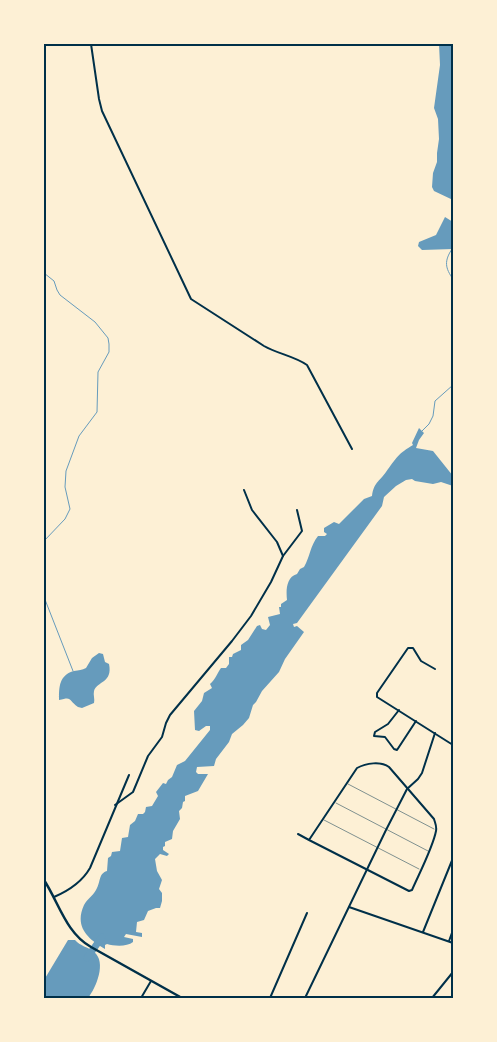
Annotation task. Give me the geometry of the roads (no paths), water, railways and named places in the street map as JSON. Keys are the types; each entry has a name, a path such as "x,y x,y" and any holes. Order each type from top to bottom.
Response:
{"street":[{"path":"90,44 102,111 191,299 275,353 300,360 307,365 352,450"},
{"path":"244,490 252,510 277,542 283,556"},
{"path":"115,805 132,792 148,756 162,737 170,715 251,616 271,582 283,556 302,531 298,510"},
{"path":"434,669 421,661 413,648 408,648 377,693 377,697 453,745"},
{"path":"399,710 388,724 377,730 374,735 385,737 394,749 397,750 416,721"},
{"path":"305,998 386,830 408,789 422,773 435,733"},
{"path":"298,834 309,840 367,870 408,892 412,890 436,830 434,819 389,767 384,764 359,767 309,840"},
{"path":"54,897 74,886 87,874 129,775"},
{"path":"423,933 453,858"},
{"path":"44,882 79,939 182,998"},
{"path":"349,907 453,943"},
{"path":"270,998 306,913"},
{"path":"449,941 453,930"},
{"path":"432,998 452,977 453,972"},
{"path":"141,998 151,980"}],"lane":[{"path":"347,784 436,830"},
{"path":"334,802 428,851"},
{"path":"323,820 420,870"}],"water":[{"path":"439,44 453,44 453,119 451,129 453,132 453,200 434,191 432,187 439,139 438,119 434,108 440,65"},
{"path":"445,217 453,222 453,249 422,250 418,246 419,242 436,235"},
{"path":"419,428 424,433 416,448 433,451 453,476 453,486 441,482 433,484 412,479 396,486 384,497 382,506 297,623 293,624 294,627 297,626 304,632 285,659 279,672 262,691 253,705 249,718 232,734 229,742 216,759 214,766 197,767 196,772 198,774 208,774 198,791 185,796 185,801 179,811 180,819 173,831 172,839 165,842 163,847 163,850 169,854 167,856 160,854 155,859 157,871 162,880 159,889 162,893 160,908 148,911 144,920 137,922 136,932 142,933 142,937 126,934 124,937 133,939 133,942 117,946 107,944 105,949 84,932 81,913 84,905 98,887 102,874 107,871 108,858 112,852 120,851 122,838 128,837 130,825 135,821 138,814 145,812 146,807 152,806 158,796 156,792 163,783 166,784 172,777 177,765 185,761 210,730 210,726 206,726 199,731 195,730 194,711 202,701 204,693 212,688 210,684 221,668 226,668 229,664 229,657 232,657 233,654 241,650 241,645 248,640 257,626 260,625 262,629 266,630 270,625 268,617 280,614 279,607 287,600 289,581 304,567 318,536 325,536 327,534 324,532 324,528 334,522 339,524 364,499 372,496 375,485 395,459 413,445 412,443"},
{"path":"99,653 103,654 110,670 107,678 94,691 94,703 82,708 78,707 70,699 59,700 60,686 65,675 86,668 92,658"},
{"path":"68,940 75,940 98,956 100,968 97,982 88,998 44,998 44,980"}],"waterway":[{"path":"452,249 446,264 453,279"},
{"path":"44,273 54,281 60,295 95,322 108,338 109,344 109,352 98,372 97,412 79,436 66,471 65,487 70,509 65,519 44,541"},
{"path":"422,431 429,424 433,416 435,401 453,385"},
{"path":"44,597 73,671"},
{"path":"87,958 102,937"}]}
